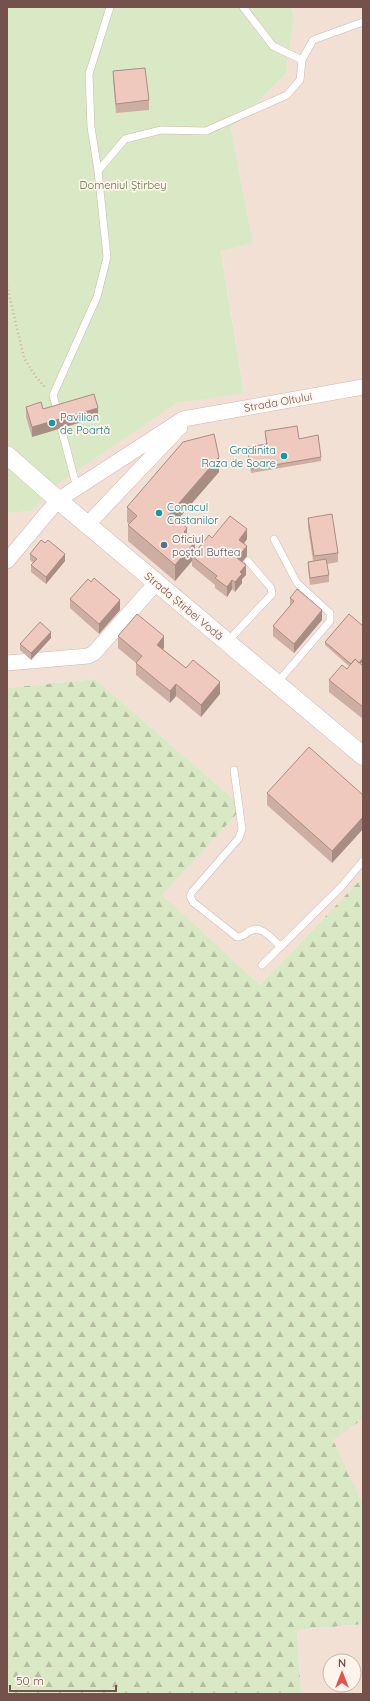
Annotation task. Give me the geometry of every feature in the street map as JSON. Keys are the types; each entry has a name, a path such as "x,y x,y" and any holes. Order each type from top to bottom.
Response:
{"street":[{"name":"Strada Oltului","path":"7,561 58,500 178,422 193,416 363,387"},
{"path":"87,525 193,416"},
{"name":"Strada Știrbei Vodă","path":"7,455 87,525 363,756"},
{"path":"7,663 88,656 94,653 156,582"}],"lane":[{"path":"58,414 53,395 97,297 107,257 98,171 91,127 89,74 110,7"},
{"path":"243,7 273,46 302,60"},
{"path":"98,171 124,139 161,130 206,130 287,95 300,80 302,60 313,40 363,22"},
{"path":"61,428 77,488"},
{"path":"274,539 297,583 330,613 331,617 330,621 277,684"},
{"path":"227,642 272,594 271,588 248,562"},
{"path":"234,770 242,829 239,838 190,896 192,902 237,936 242,936 253,929 259,929 265,932 281,947"},
{"path":"262,965 341,887 363,861"}],"path":[{"path":"7,286 24,358 36,377 53,395"}],"shaded area":[{"path":"291,7 363,7 363,877 260,985 161,895 243,807 95,679 7,688 7,513 31,511 55,485 177,403 244,392 221,250 253,243 231,128 286,74 294,18"},
{"path":"363,1419 363,1505 332,1440"},
{"path":"363,1624 363,1694 301,1694 297,1630"}],"green space":[{"name":"Domeniul Știrbey","path":"7,7 291,7 294,18 286,74 231,128 253,243 221,251 244,393 177,403 56,485 31,511 7,513"},
{"path":"95,679 243,807 162,895 260,985 363,877 363,1419 333,1440 363,1505 363,1624 297,1630 301,1694 7,1694 7,688"}],"building":[{"path":"145,68 149,100 116,104 113,71"},
{"path":"94,394 98,408 32,427 26,407 41,402 43,409"},
{"name":"Gradinita Raza de Soare","path":"297,426 299,439 318,435 321,457 251,469 247,447 267,444 265,431"},
{"name":"Conacul Castanilor","path":"214,434 219,457 167,517 170,520 173,516 187,528 184,532 195,542 175,565 128,525 137,516 127,507 183,442"},
{"path":"332,514 338,553 314,556 308,518"},
{"path":"230,516 247,529 239,540 247,546 237,558 246,565 240,572 242,574 235,582 232,580 227,587 215,578 217,576 192,556 209,535 212,538"},
{"path":"41,540 45,543 48,540 65,554 46,577 31,565 37,559 30,554"},
{"path":"326,559 329,575 310,578 308,562"},
{"path":"94,578 120,600 99,624 70,599 88,579 91,582"},
{"path":"297,589 322,610 294,644 273,626 294,601 290,598"},
{"path":"137,614 164,636 157,645 186,668 193,660 220,682 201,705 176,684 170,691 136,663 142,656 118,636"},
{"path":"349,614 363,626 363,658 359,663 355,659 351,664 325,642"},
{"path":"40,622 51,632 31,653 20,644"},
{"path":"355,659 363,666 363,707 329,680 342,665 347,669"},
{"path":"309,747 363,795 363,817 332,851 267,793"}],"place":[{"name":"Pavilion de Poartă","path":"52,423"},
{"name":"Gradinita Raza de Soare","path":"284,456"},
{"name":"Conacul Castanilor","path":"159,513"},
{"name":"Oficiul poștal Buftea","path":"164,545"}]}
